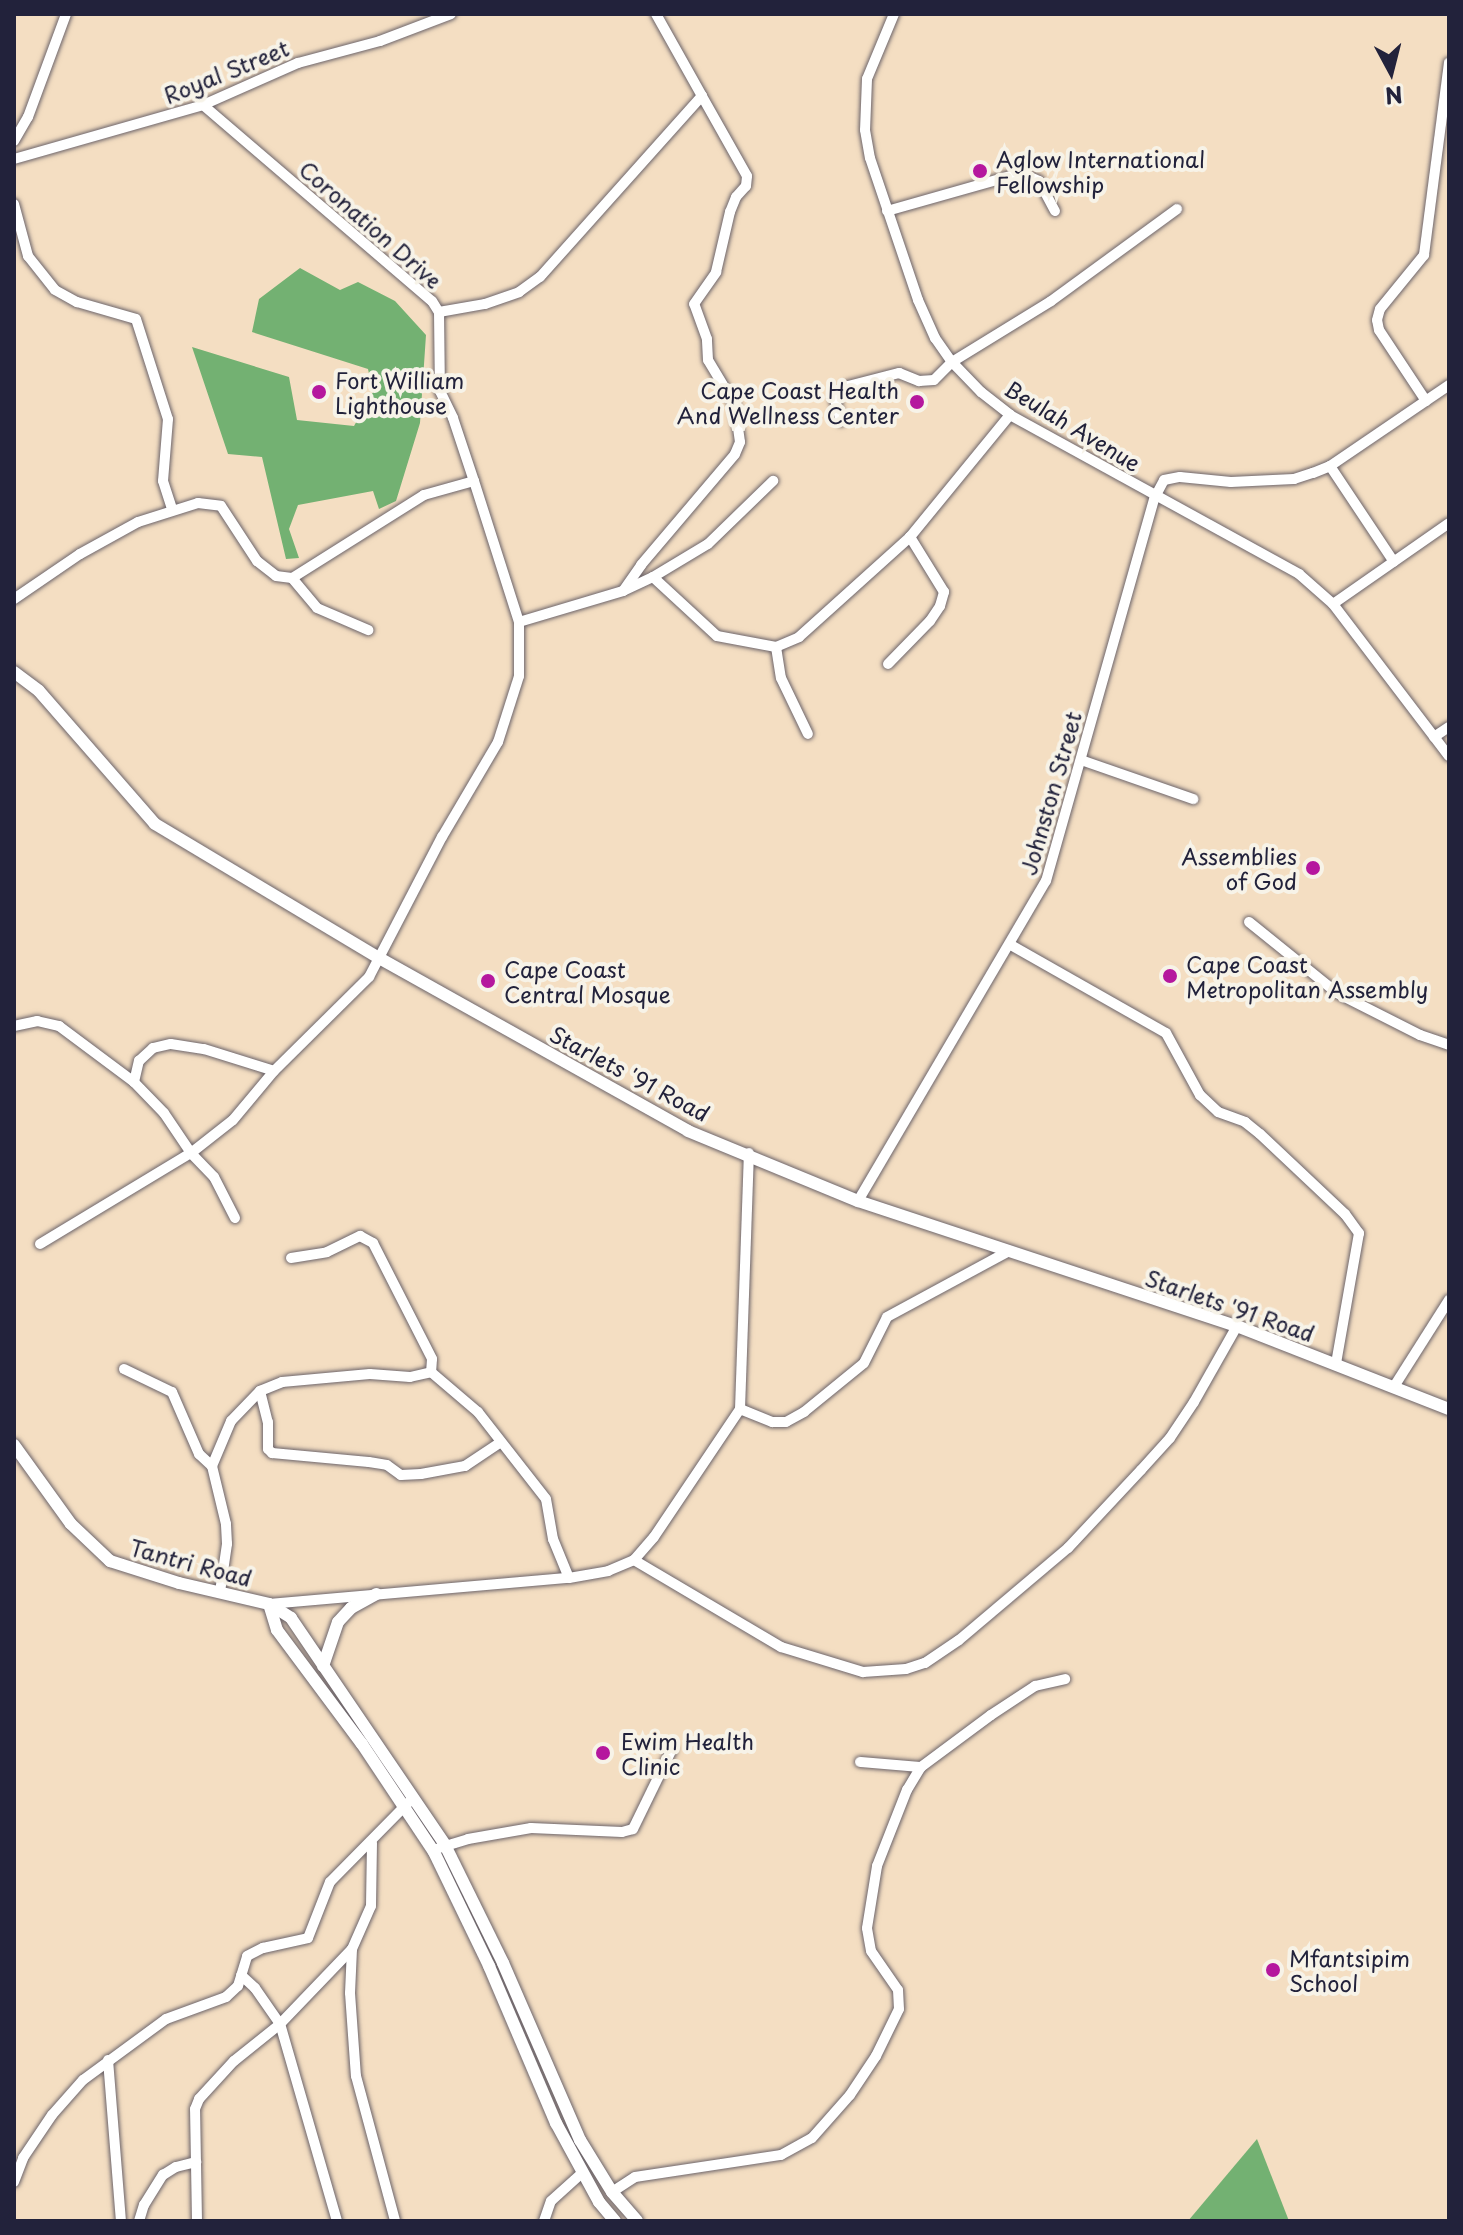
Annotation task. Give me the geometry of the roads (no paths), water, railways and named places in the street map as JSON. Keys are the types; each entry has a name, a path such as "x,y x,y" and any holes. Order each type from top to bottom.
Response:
{"street":[{"path":"14,141 28,117 66,14"},
{"name":"Royal Street","path":"14,159 203,105 298,63 380,41 451,14"},
{"path":"623,591 641,565 735,454 740,442 735,405 708,360 707,339 694,304 716,272 730,212 736,197 746,186 747,176 656,14"},
{"name":"Beulah Avenue","path":"894,14 867,79 864,110 870,158 918,300 935,338 952,362 981,392 1010,415 1155,497 1219,527 1299,574 1333,604 1449,756"},
{"path":"1426,401 1379,330 1377,320 1380,309 1424,255 1449,63"},
{"path":"439,312 485,304 519,292 540,277 702,96"},
{"name":"Coronation Drive","path":"40,1244 191,1153 233,1120 274,1071 352,996 379,958 442,837 498,742 519,676 519,622 453,418 440,391 439,312 432,301 203,105"},
{"path":"887,211 1021,173 1039,181 1055,211"},
{"path":"14,204 28,256 55,290 77,302 136,319 168,419 163,481 172,509"},
{"path":"841,421 835,400 848,386 899,373 929,382 952,362 1051,301 1177,209"},
{"path":"1155,497 1164,480 1172,477 1231,482 1294,479 1330,466 1449,385"},
{"path":"653,577 717,636 776,647 799,637 910,537 1010,415"},
{"path":"1330,466 1394,562"},
{"path":"14,599 80,554 138,522 198,503 221,506 257,561 276,576 292,578 424,495 474,481"},
{"path":"519,622 623,591 653,577 708,544 773,481"},
{"name":"Johnston Street","path":"858,1201 1046,881 1155,497"},
{"path":"1333,604 1449,523"},
{"path":"888,664 930,621 940,606 944,592 910,537"},
{"path":"292,578 317,608 368,630"},
{"path":"776,647 781,678 808,734"},
{"name":"Starlets '91 Road","path":"14,672 39,691 155,824 379,958 688,1131 749,1153 858,1201 1237,1326 1395,1385 1449,1409"},
{"path":"1434,737 1449,727"},
{"path":"1081,760 1193,799"},
{"path":"1249,922 1337,993 1420,1035 1449,1045"},
{"path":"1011,945 1166,1033 1200,1095 1218,1112 1245,1122 1260,1134 1345,1214 1359,1233 1336,1363"},
{"path":"14,1026 37,1021 59,1026 134,1082 164,1113 191,1153 220,1185 235,1218"},
{"path":"134,1082 139,1061 153,1048 171,1044 204,1049 274,1071"},
{"path":"269,1604 569,1578 608,1571 634,1560 654,1537 740,1409 749,1153"},
{"path":"291,1258 327,1252 360,1236 373,1243 432,1359 431,1372"},
{"path":"740,1409 772,1422 786,1422 804,1412 864,1363 887,1317 1009,1251"},
{"path":"1395,1385 1449,1300"},
{"path":"634,1560 726,1617 794,1652 863,1672 906,1669 925,1663 959,1640 1068,1548 1141,1470 1170,1438 1237,1326"},
{"path":"124,1369 172,1392 199,1454 212,1466"},
{"path":"220,1592 227,1544 212,1466 231,1421 260,1391 282,1382 370,1374 410,1377 431,1372"},
{"path":"431,1372 478,1412 546,1499 553,1539 569,1578"},
{"path":"260,1391 268,1422 268,1449 272,1453 387,1465 401,1475 465,1466 501,1442"},
{"name":"Tantri Road","path":"14,1445 71,1524 96,1551 132,1569 269,1604"},
{"path":"323,1666 338,1622 351,1608 376,1594"},
{"path":"269,1604 291,1618 408,1802"},
{"path":"269,1604 277,1630 440,1848 503,1963 580,2140 612,2192 637,2221"},
{"path":"612,2192 635,2177 781,2155 812,2138 850,2095 876,2056 899,2009 898,1990 871,1951 869,1913 877,1866 891,1827 921,1767 1015,1698 1035,1686 1065,1679"},
{"path":"440,1848 531,1828 622,1832 633,1829 672,1749"},
{"path":"860,1762 921,1767"},
{"path":"14,2182 23,2158 52,2115 83,2080 166,2019 226,1997 238,1986 247,1956 263,1948 308,1938 330,1882 372,1843 408,1802"},
{"path":"197,2221 195,2109 199,2099 234,2061 280,2024 352,1949 371,1906 372,1843"},
{"path":"440,1848 556,2123 582,2173 615,2221"},
{"path":"352,1949 350,1993 356,2076 395,2221"},
{"path":"241,1975 255,1988 280,2024 337,2221"},
{"path":"108,2060 121,2221"},
{"path":"139,2221 144,2205 163,2175 176,2167 196,2162"},
{"path":"544,2221 551,2201 582,2173"}],"place":[{"name":"Aglow International Fellowship","path":"980,171"},
{"name":"Fort William Lighthouse","path":"319,392"},
{"name":"Cape Coast Health And Wellness Center","path":"917,402"},
{"name":"Assemblies of God","path":"1313,868"},
{"name":"Cape Coast Metropolitan Assembly","path":"1170,976"},
{"name":"Cape Coast Central Mosque","path":"488,981"},
{"name":"Ewim Health Clinic","path":"603,1753"},
{"name":"Mfantsipim School","path":"1273,1970"}]}
